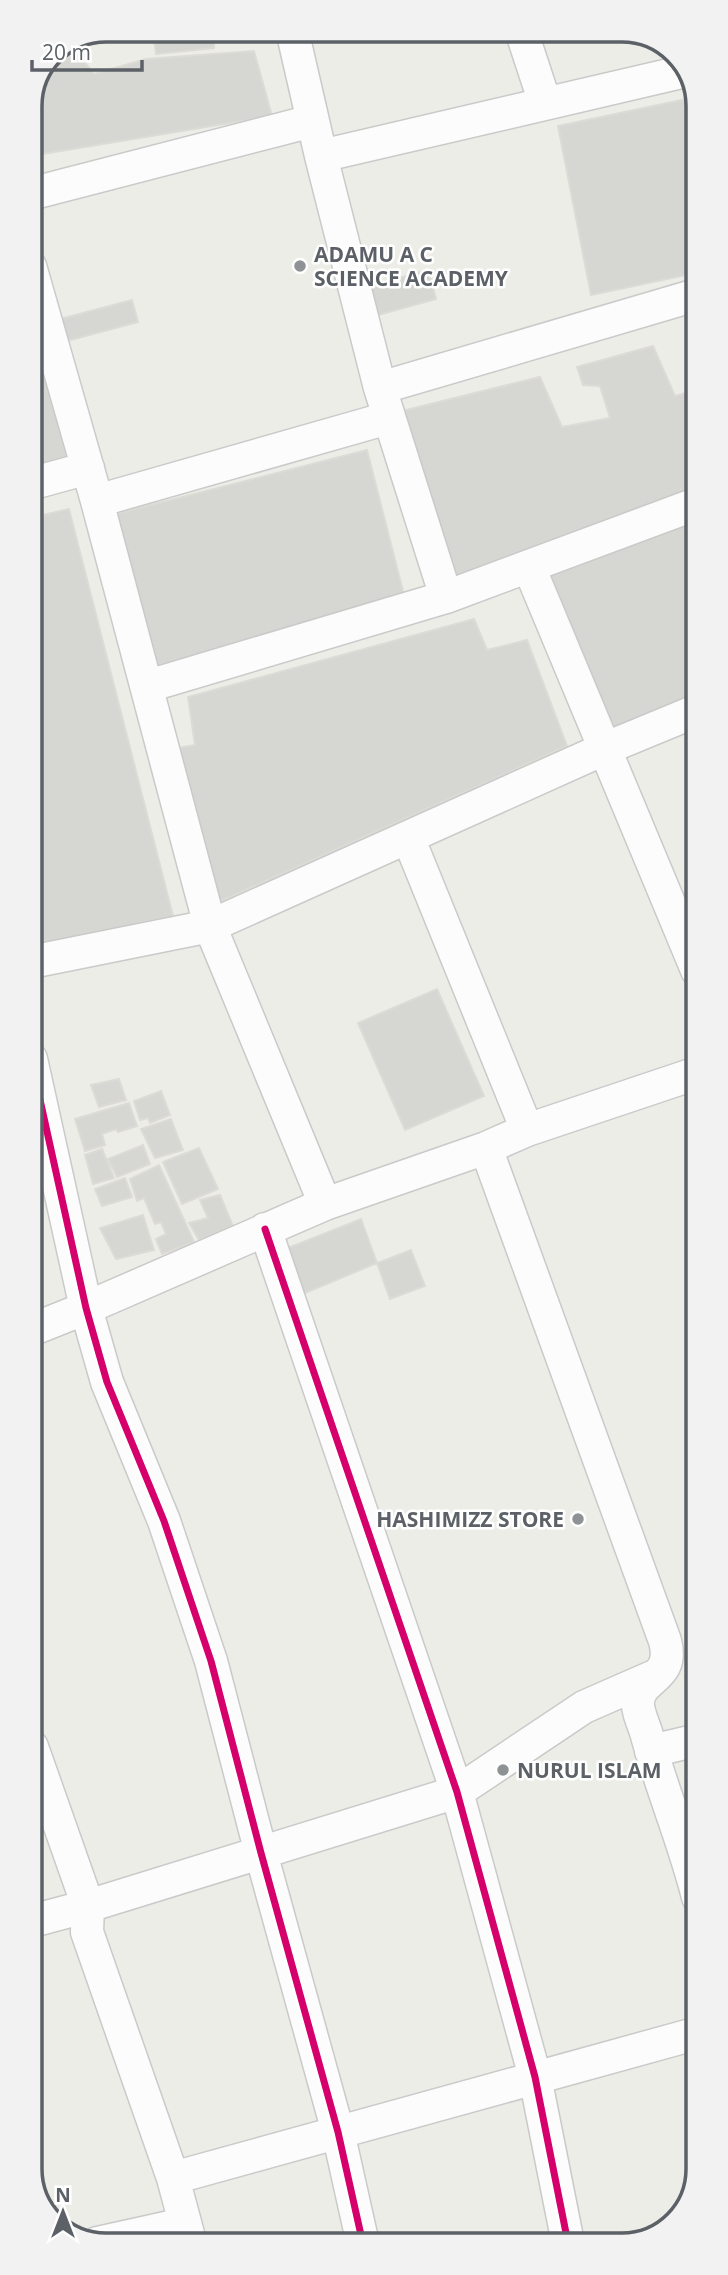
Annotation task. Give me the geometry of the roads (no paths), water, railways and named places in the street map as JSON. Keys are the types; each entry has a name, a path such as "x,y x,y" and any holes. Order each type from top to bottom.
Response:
{"street":[{"path":"295,42 312,121 388,418 446,597"},
{"path":"525,42 545,103"},
{"path":"321,156 677,73"},
{"path":"42,191 312,121"},
{"path":"380,388 686,298"},
{"path":"42,308 148,686 210,926 325,1204"},
{"path":"97,501 388,418"},
{"path":"42,481 88,468"},
{"path":"148,686 446,597 686,508"},
{"path":"529,567 686,944"},
{"path":"42,960 210,926 604,749 686,715"},
{"path":"408,837 527,1130"},
{"path":"42,1326 325,1204 486,1148 527,1130 686,1077"},
{"path":"486,1148 665,1641 668,1654 665,1665 638,1699 651,1751 686,1854"},
{"path":"42,1150 107,1382 164,1521 211,1661 338,2132 361,2233"},
{"path":"265,1229 457,1792 535,2077 566,2233"},
{"path":"42,1919 457,1792 584,1707 657,1675"},
{"path":"651,1751 686,1743"},
{"path":"42,1775 88,1906 87,1931 173,2178 187,2233"},
{"path":"173,2178 686,2036"}],"place":[{"name":"ADAMU A C SCIENCE ACADEMY","path":"300,266"},
{"name":"HASHIMIZZ STORE","path":"578,1519"},
{"name":"NURUL ISLAM","path":"503,1770"}]}
